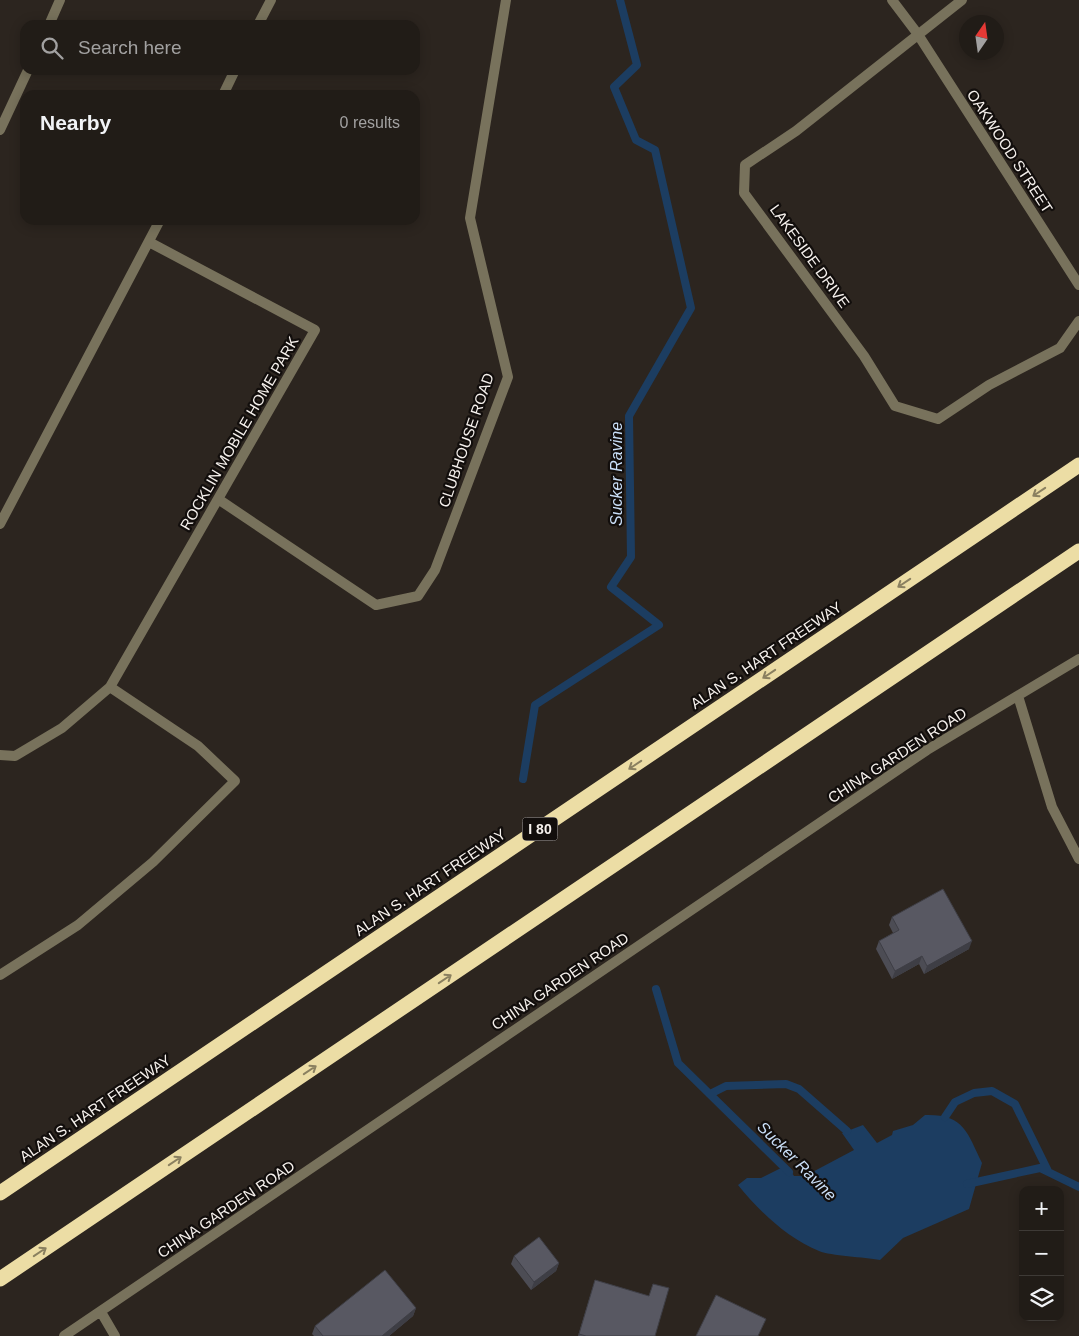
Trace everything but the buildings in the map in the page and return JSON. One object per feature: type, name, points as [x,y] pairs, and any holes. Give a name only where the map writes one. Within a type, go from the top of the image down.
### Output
[{"type":"highway","name":"ALAN S. HART FREEWAY","points":[[0,1193],[1079,465]]},
{"type":"highway","points":[[0,1279],[1079,551]]},
{"type":"street","points":[[51,20],[60,0]]},
{"type":"street","points":[[260,20],[270,0]]},
{"type":"street","name":"CLUBHOUSE ROAD","points":[[218,499],[376,605],[418,596],[435,570],[508,378],[470,218],[506,0]]},
{"type":"street","name":"OAKWOOD STREET","points":[[892,0],[1079,285]]},
{"type":"street","name":"LAKESIDE DRIVE","points":[[962,0],[916,34],[796,131],[745,165],[744,193],[864,356],[895,406],[938,419],[990,385],[1060,348],[1079,321]]},
{"type":"street","points":[[0,130],[26,75]]},
{"type":"street","points":[[226,90],[233,75]]},
{"type":"street","points":[[0,524],[158,225]]},
{"type":"street","name":"ROCKLIN MOBILE HOME PARK","points":[[0,755],[15,756],[62,728],[110,687],[315,330],[149,242]]},
{"type":"street","name":"CHINA GARDEN ROAD","points":[[64,1336],[927,750],[1079,659]]},
{"type":"street","points":[[0,975],[78,925],[153,862],[235,781],[198,746],[110,687]]},
{"type":"street","points":[[1018,696],[1052,807],[1079,859]]},
{"type":"street","points":[[101,1312],[114,1336]]},
{"type":"water","points":[[925,1115],[948,1118],[963,1127],[982,1163],[969,1209],[903,1238],[880,1260],[831,1254],[807,1245],[774,1223],[738,1185],[747,1178],[761,1178],[787,1165],[794,1176],[805,1176],[854,1150],[842,1133],[863,1125],[877,1143],[892,1135],[893,1131],[913,1125]]},
{"type":"waterway","name":"Sucker Ravine","points":[[523,779],[535,705],[659,625],[611,587],[631,557],[629,416],[691,308],[655,150],[636,140],[614,87],[637,65],[620,0]]},
{"type":"waterway","name":"Sucker Ravine","points":[[656,989],[678,1063],[789,1172]]},
{"type":"waterway","points":[[710,1094],[726,1086],[786,1084],[799,1089],[847,1131]]},
{"type":"waterway","points":[[945,1117],[955,1102],[974,1093],[992,1091],[1015,1104],[1048,1171]]},
{"type":"waterway","name":"Sucker Ravine","points":[[967,1184],[1040,1168],[1079,1187]]}]
